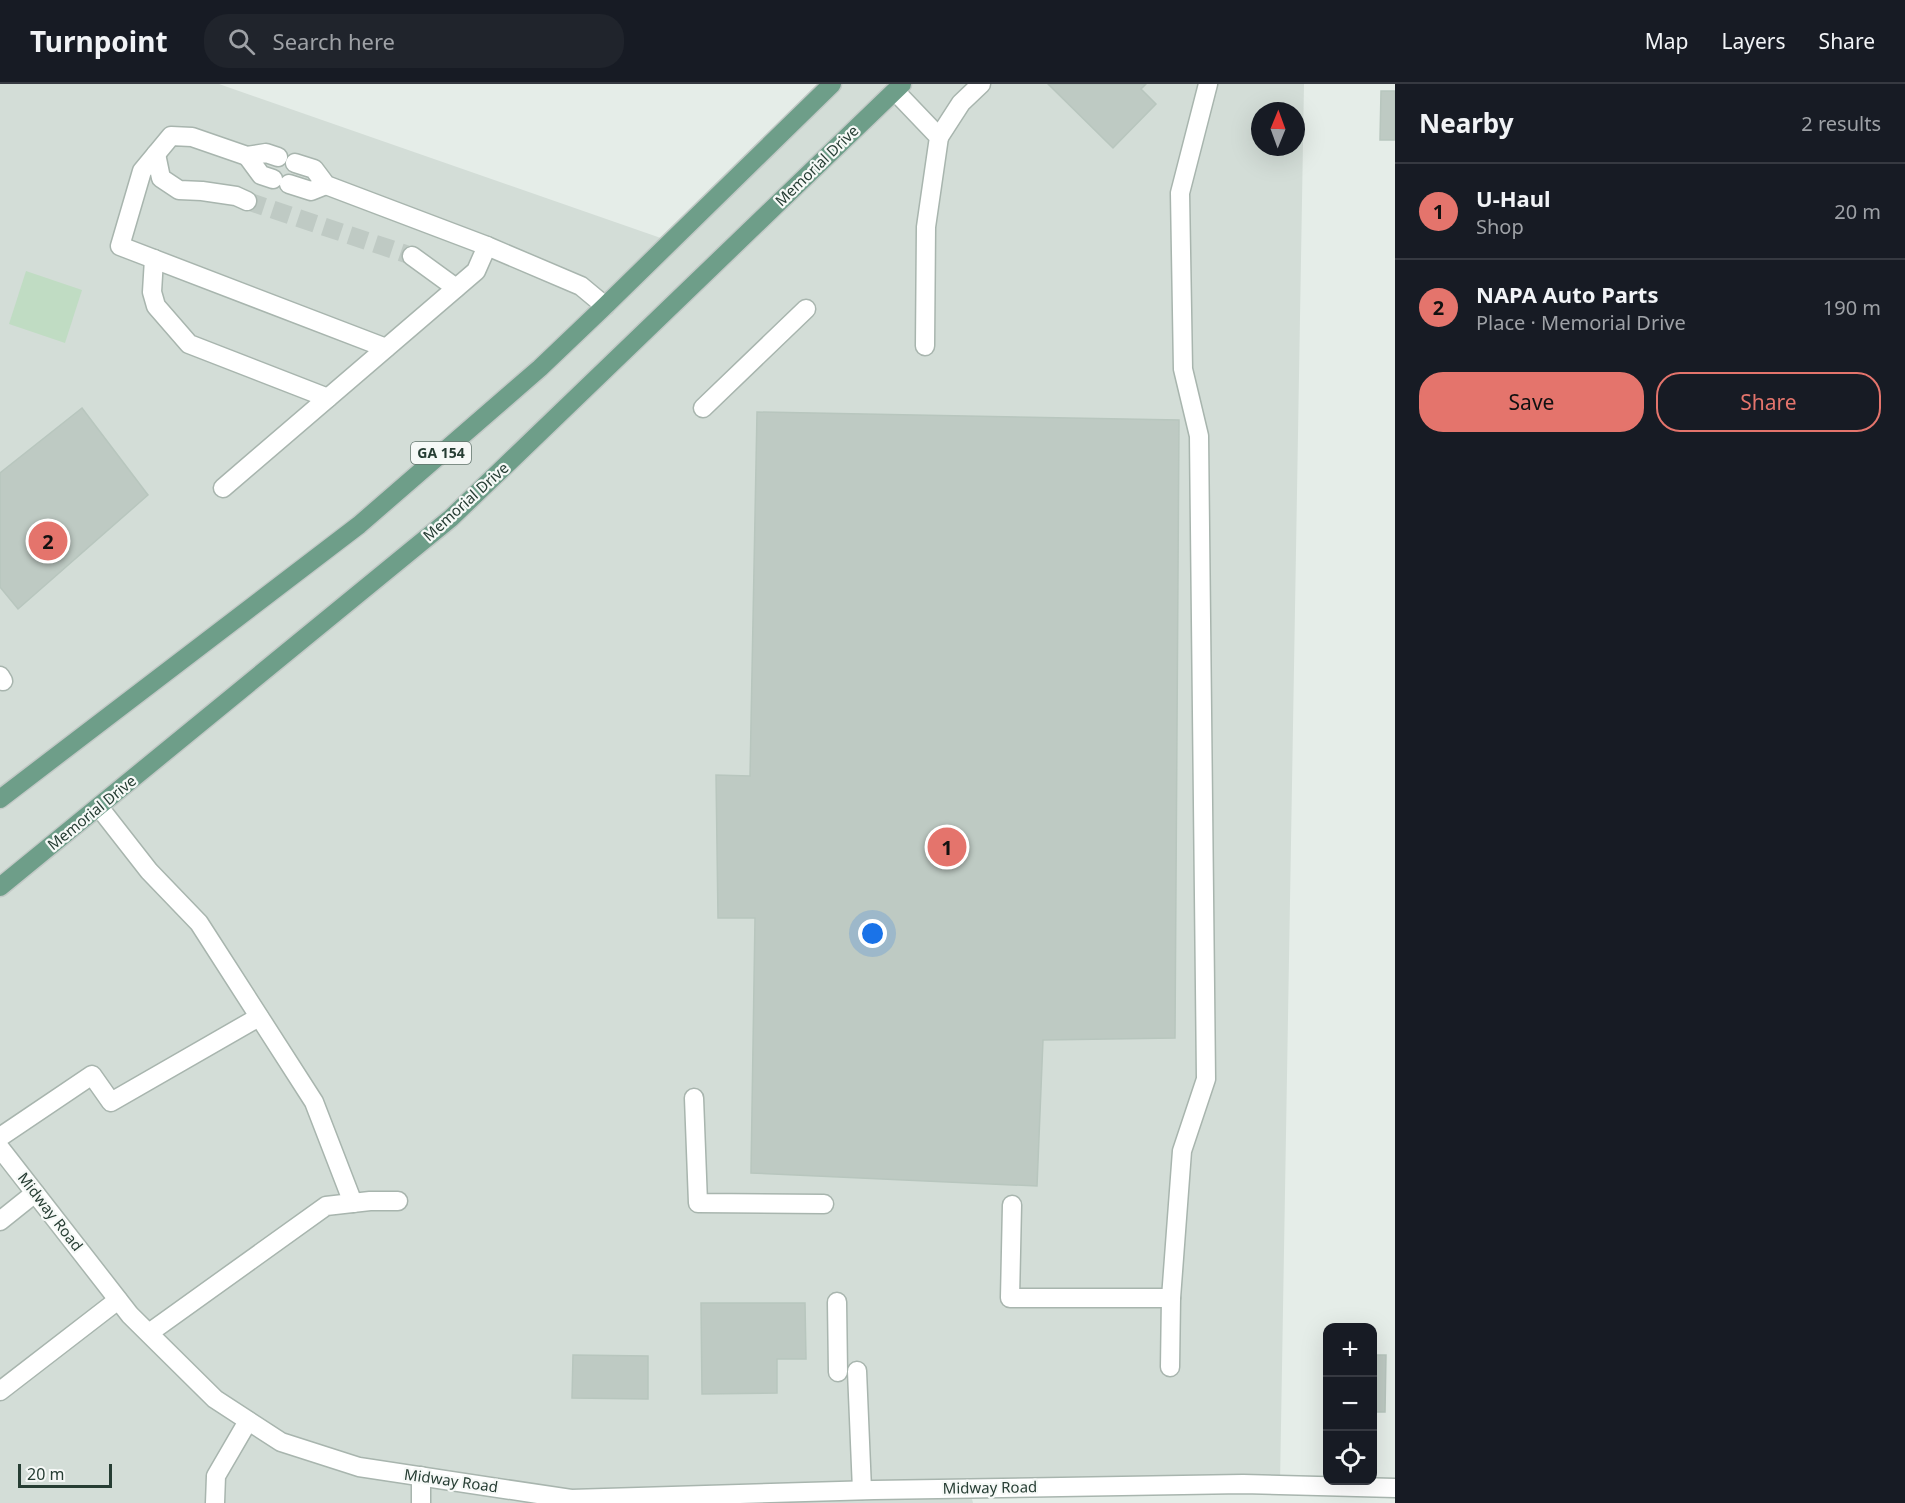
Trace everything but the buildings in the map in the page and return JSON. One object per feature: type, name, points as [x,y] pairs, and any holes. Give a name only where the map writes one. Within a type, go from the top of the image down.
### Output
[{"type":"main road","name":"GA 154","points":[[0,799],[358,525],[540,368],[832,84]]},
{"type":"main road","name":"Memorial Drive","points":[[0,887],[451,518],[899,87]]},
{"type":"street","points":[[925,346],[926,227],[939,137],[961,103],[981,84]]},
{"type":"street","points":[[1170,1367],[1171,1298],[1182,1152],[1206,1079],[1199,436],[1183,369],[1180,193],[1208,84]]},
{"type":"street","points":[[899,87],[939,137]]},
{"type":"street","points":[[278,157],[266,153],[247,156],[192,137],[171,136],[142,171],[120,246],[386,348]]},
{"type":"street","points":[[156,154],[161,178],[179,190],[236,196],[247,201]]},
{"type":"street","points":[[247,156],[261,175],[311,191],[326,185]]},
{"type":"street","points":[[296,163],[314,169],[326,185],[487,246],[581,285],[605,306]]},
{"type":"street","points":[[223,488],[476,271],[487,246]]},
{"type":"street","points":[[412,256],[456,288]]},
{"type":"street","points":[[154,259],[152,292],[156,306],[189,344],[328,398]]},
{"type":"street","points":[[703,408],[806,309]]},
{"type":"street","points":[[99,807],[149,871],[199,923],[314,1102],[353,1203]]},
{"type":"street","points":[[0,1137],[92,1075],[111,1102],[259,1017]]},
{"type":"street","points":[[694,1098],[698,1203],[824,1204]]},
{"type":"street","name":"Midway Road","points":[[0,1148],[130,1315],[216,1399],[281,1442],[359,1467],[571,1499],[862,1490],[1244,1484],[1395,1488]]},
{"type":"street","points":[[0,1221],[35,1193]]},
{"type":"street","points":[[149,1333],[326,1206],[370,1201],[398,1201]]},
{"type":"street","points":[[1012,1205],[1010,1298],[1171,1298]]},
{"type":"street","points":[[0,1391],[118,1300]]},
{"type":"street","points":[[837,1302],[838,1372]]},
{"type":"street","points":[[857,1371],[862,1490]]},
{"type":"street","points":[[215,1503],[216,1476],[248,1421]]},
{"type":"street","points":[[421,1476],[421,1503]]},
{"type":"shaded area","points":[[0,84],[219,84],[678,244],[840,84],[1304,84],[1304,102],[1251,102],[1251,156],[1303,156],[1280,1484],[971,1495],[973,1503],[0,1503]]},
{"type":"green space","points":[[26,271],[82,290],[65,343],[9,324]]},
{"type":"tunnel","points":[[247,201],[412,256]]},
{"type":"place","name":"NAPA Auto Parts","points":[[48,541]]},
{"type":"place","name":"U-Haul","points":[[947,847]]}]
